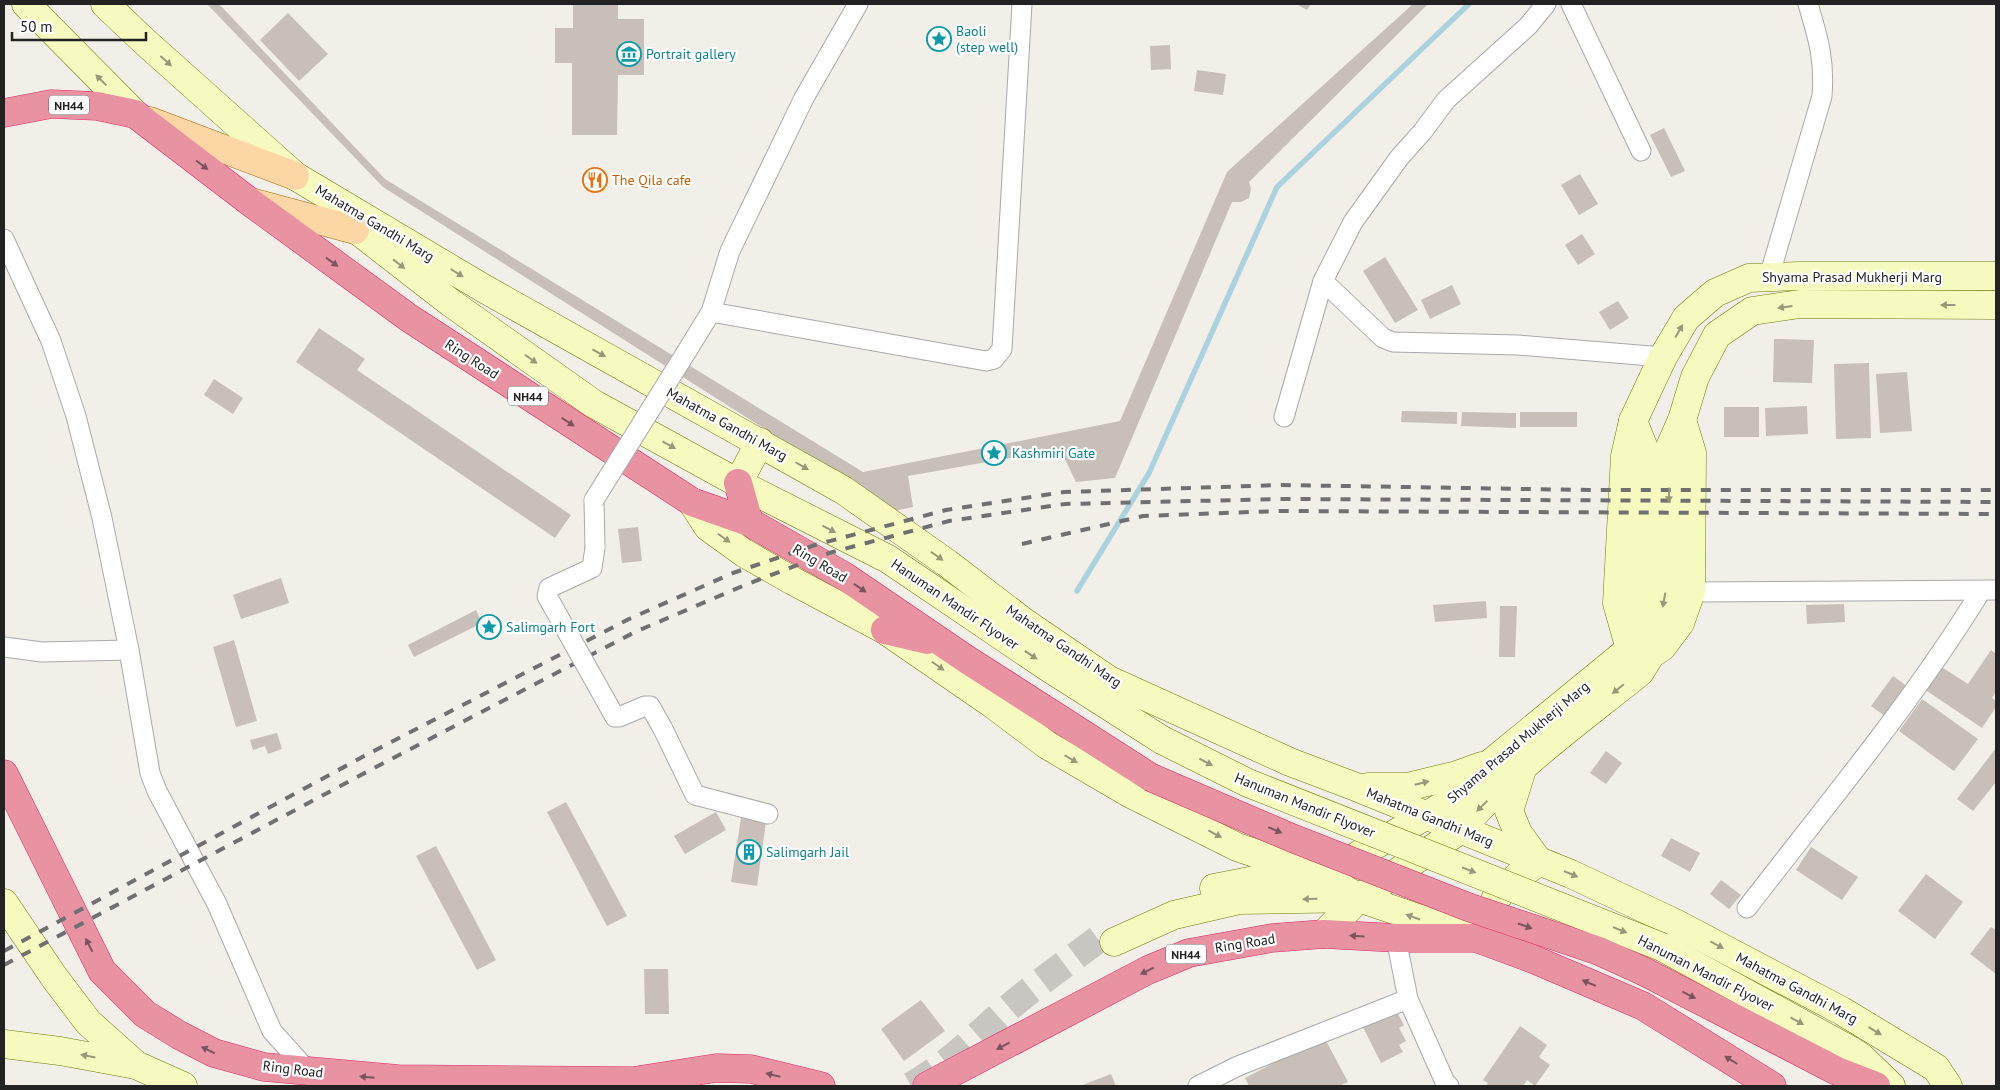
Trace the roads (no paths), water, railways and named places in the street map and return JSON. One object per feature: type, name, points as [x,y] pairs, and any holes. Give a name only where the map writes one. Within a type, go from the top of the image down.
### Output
[{"type":"highway","name":"Ring Road","points":[[4,114],[50,104],[97,106],[135,114],[250,202],[409,318],[692,502],[749,522],[844,576],[941,642]]},
{"type":"highway","points":[[738,483],[749,522]]},
{"type":"highway","points":[[885,630],[941,642]]},
{"type":"highway","name":"Hanuman Mandir Flyover","points":[[941,642],[1150,777],[1292,838],[1468,907],[1599,951],[1844,1060],[1876,1086]]},
{"type":"highway","name":"Ring Road","points":[[4,774],[102,971],[145,1014],[179,1036],[214,1054],[264,1067],[398,1079],[632,1081],[725,1068],[751,1069],[820,1086]]},
{"type":"highway","name":"Ring Road","points":[[927,1086],[1148,970],[1189,952],[1272,938],[1324,934],[1396,938],[1476,938]]},
{"type":"highway","points":[[1476,938],[1533,959],[1643,1006],[1772,1086]]},
{"type":"main road","points":[[135,114],[295,176]]},
{"type":"main road","points":[[250,202],[355,230]]},
{"type":"street","points":[[26,4],[135,114]]},
{"type":"street","name":"Mahatma Gandhi Marg","points":[[105,4],[355,230],[451,303],[594,404],[738,483]]},
{"type":"street","points":[[768,814],[695,795],[650,706],[615,717],[547,596],[549,588],[592,568],[595,548],[594,500],[711,312],[735,242],[804,98],[858,4]]},
{"type":"street","points":[[711,312],[986,361],[994,359],[1002,349],[1022,4]]},
{"type":"street","points":[[1284,417],[1323,281],[1353,222],[1399,158],[1423,131],[1446,100],[1528,26],[1546,4]]},
{"type":"street","points":[[1571,4],[1641,151]]},
{"type":"street","points":[[1769,277],[1822,96],[1824,71],[1819,42],[1808,4]]},
{"type":"street","name":"Mahatma Gandhi Marg","points":[[295,176],[483,288],[843,490],[947,563],[1024,622],[1109,680],[1290,762],[1571,874],[1675,923],[1842,1011],[1936,1068],[1948,1086]]},
{"type":"street","points":[[4,239],[51,341],[76,416],[102,518],[129,650],[150,773],[217,904],[272,1031],[308,1071]]},
{"type":"street","name":"Shyama Prasad Mukherji Marg","points":[[1641,652],[1617,603],[1625,456],[1633,422],[1663,357],[1686,318],[1715,293],[1749,278],[1990,272]]},
{"type":"street","points":[[1323,281],[1387,341],[1518,345],[1663,357]]},
{"type":"street","name":"Shyama Prasad Mukherji Marg","points":[[1324,934],[1359,898],[1460,830],[1522,766],[1640,672],[1641,652],[1662,615],[1666,589],[1670,446],[1682,420],[1695,377],[1716,335],[1752,311],[1800,304],[1996,305]]},
{"type":"street","name":"Shyama Prasad Mukherji Marg","points":[[1327,878],[1360,854],[1446,804],[1492,762],[1641,652],[1662,647],[1680,623],[1691,592],[1692,453],[1682,420]]},
{"type":"street","points":[[738,483],[760,442]]},
{"type":"street","name":"Hanuman Mandir Flyover","points":[[738,483],[888,559],[1046,666],[1162,740],[1248,783],[1662,947],[1844,1060],[1862,1058],[1891,1086]]},
{"type":"street","points":[[692,502],[708,527],[744,553],[885,630],[991,703],[1047,745],[1129,793],[1237,846],[1327,878],[1359,898],[1476,938],[1496,898],[1518,876],[1539,862],[1518,833],[1509,811],[1522,766]]},
{"type":"street","points":[[1691,592],[1989,591]]},
{"type":"street","points":[[1747,908],[1989,591]]},
{"type":"street","points":[[4,648],[42,652],[129,650]]},
{"type":"street","points":[[1356,787],[1407,787],[1457,775],[1492,762]]},
{"type":"street","points":[[1327,878],[1266,878],[1188,894],[1144,910],[1111,936],[1174,915],[1239,900],[1359,898]]},
{"type":"street","points":[[4,903],[54,977],[88,1022],[136,1065]]},
{"type":"street","points":[[1396,938],[1408,999],[1445,1082],[1449,1086]]},
{"type":"street","points":[[1198,1086],[1238,1066],[1408,999]]},
{"type":"street","points":[[4,1044],[60,1051],[136,1065],[183,1086]]},
{"type":"waterway","points":[[1077,591],[1149,473],[1277,187],[1469,4]]},
{"type":"tunnel","points":[[911,1086],[949,1060],[1006,1010],[1109,931]]},
{"type":"railway","points":[[4,951],[368,754],[629,619],[733,573],[815,545],[946,510],[1064,492],[1282,485],[1589,490],[1996,490]]},
{"type":"railway","points":[[4,965],[635,632],[745,585],[829,553],[949,521],[1065,504],[1281,499],[1996,502]]},
{"type":"railway","points":[[1022,544],[1143,516],[1279,511],[1996,514]]},
{"type":"place","name":"Baoli (step well)","points":[[939,39]]},
{"type":"place","name":"Portrait gallery","points":[[629,54]]},
{"type":"place","name":"The Qila cafe","points":[[595,180]]},
{"type":"place","name":"Kashmiri Gate","points":[[994,453]]},
{"type":"place","name":"Salimgarh Fort","points":[[489,627]]},
{"type":"place","name":"Salimgarh Jail","points":[[749,852]]}]
